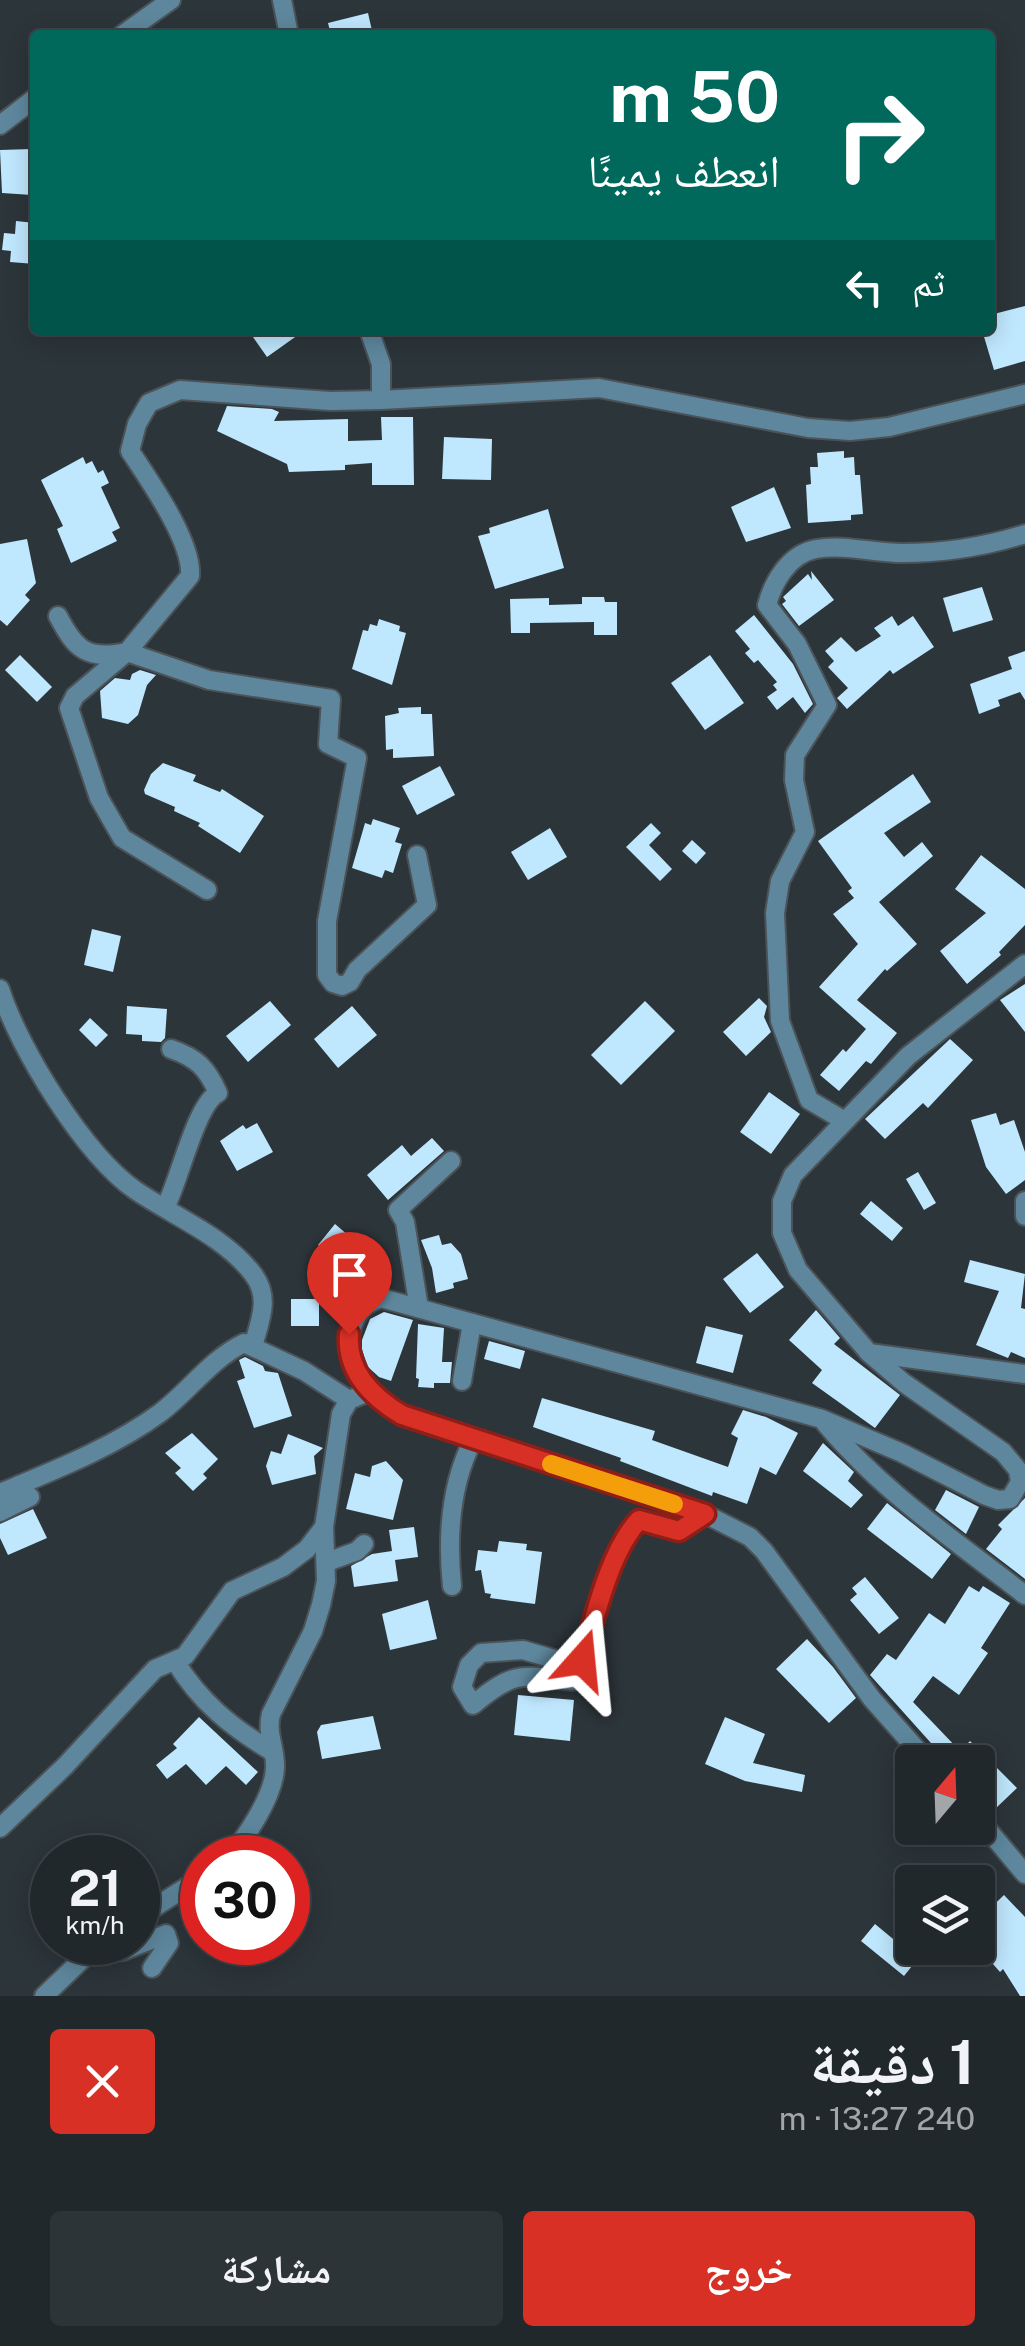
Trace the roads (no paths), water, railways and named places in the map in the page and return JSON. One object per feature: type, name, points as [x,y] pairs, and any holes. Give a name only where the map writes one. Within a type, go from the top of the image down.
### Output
[{"type":"street","points":[[129,30],[170,0]]},
{"type":"street","points":[[282,0],[288,30]]},
{"type":"street","points":[[0,125],[30,102]]},
{"type":"street","points":[[371,335],[381,364],[381,400]]},
{"type":"street","points":[[207,890],[122,838],[99,798],[69,708],[75,696],[127,652],[190,576],[192,562],[130,451],[137,424],[149,403],[180,390],[330,401],[599,388],[808,428],[850,430],[888,427],[1025,394]]},
{"type":"street","points":[[843,1120],[808,1100],[780,1021],[775,913],[780,881],[806,832],[792,766],[827,705],[797,644],[767,605],[773,585],[786,568],[815,549],[903,553],[992,543],[1025,534]]},
{"type":"street","points":[[58,616],[71,642],[92,654],[127,652],[209,680],[331,699],[328,744],[357,758],[327,921],[327,975],[333,983],[342,986],[350,982],[357,970],[426,905],[417,855]]},
{"type":"street","points":[[913,1745],[872,1699],[764,1551],[742,1532],[705,1514],[402,1415],[371,1391],[352,1367],[349,1334],[367,1303],[382,1298],[822,1419],[998,1500],[1010,1498],[1017,1491],[1018,1470],[1003,1452],[904,1383],[869,1353],[798,1270],[782,1233],[782,1201],[793,1175],[908,1056],[1025,964]]},
{"type":"street","points":[[0,989],[57,1102],[104,1162],[132,1188],[222,1245],[254,1275],[265,1306],[252,1346]]},
{"type":"street","points":[[165,1208],[176,1189],[202,1109],[210,1096],[218,1093],[203,1064],[172,1049]]},
{"type":"street","points":[[418,1308],[406,1222],[398,1210],[451,1161]]},
{"type":"street","points":[[1025,1201],[1025,1216]]},
{"type":"street","points":[[462,1381],[472,1323]]},
{"type":"street","points":[[0,1493],[122,1437],[162,1412],[230,1350],[244,1343],[304,1371],[350,1400]]},
{"type":"street","points":[[869,1353],[1025,1374]]},
{"type":"street","points":[[246,1835],[272,1784],[276,1766],[268,1727],[271,1714],[313,1631],[326,1581],[324,1528],[341,1414],[350,1400],[371,1391]]},
{"type":"street","points":[[822,1419],[848,1452],[1025,1595]]},
{"type":"street","points":[[452,1586],[448,1548],[452,1509],[465,1456],[474,1440]]},
{"type":"street","points":[[0,1512],[30,1497],[19,1485]]},
{"type":"street","points":[[572,1681],[519,1675],[496,1686],[473,1705],[462,1687],[470,1665],[481,1653],[524,1650],[571,1664],[582,1660],[629,1531],[639,1520],[679,1531],[705,1514]]},
{"type":"street","points":[[0,1828],[65,1766],[155,1669],[185,1656],[232,1591],[283,1567],[324,1528]]},
{"type":"street","points":[[326,1562],[358,1551],[364,1544]]},
{"type":"street","points":[[175,1661],[208,1707],[273,1752]]},
{"type":"street","points":[[995,1838],[1025,1874]]},
{"type":"street","points":[[160,1936],[166,1934],[168,1943],[160,1956]]},
{"type":"street","points":[[44,1996],[76,1965]]}]
